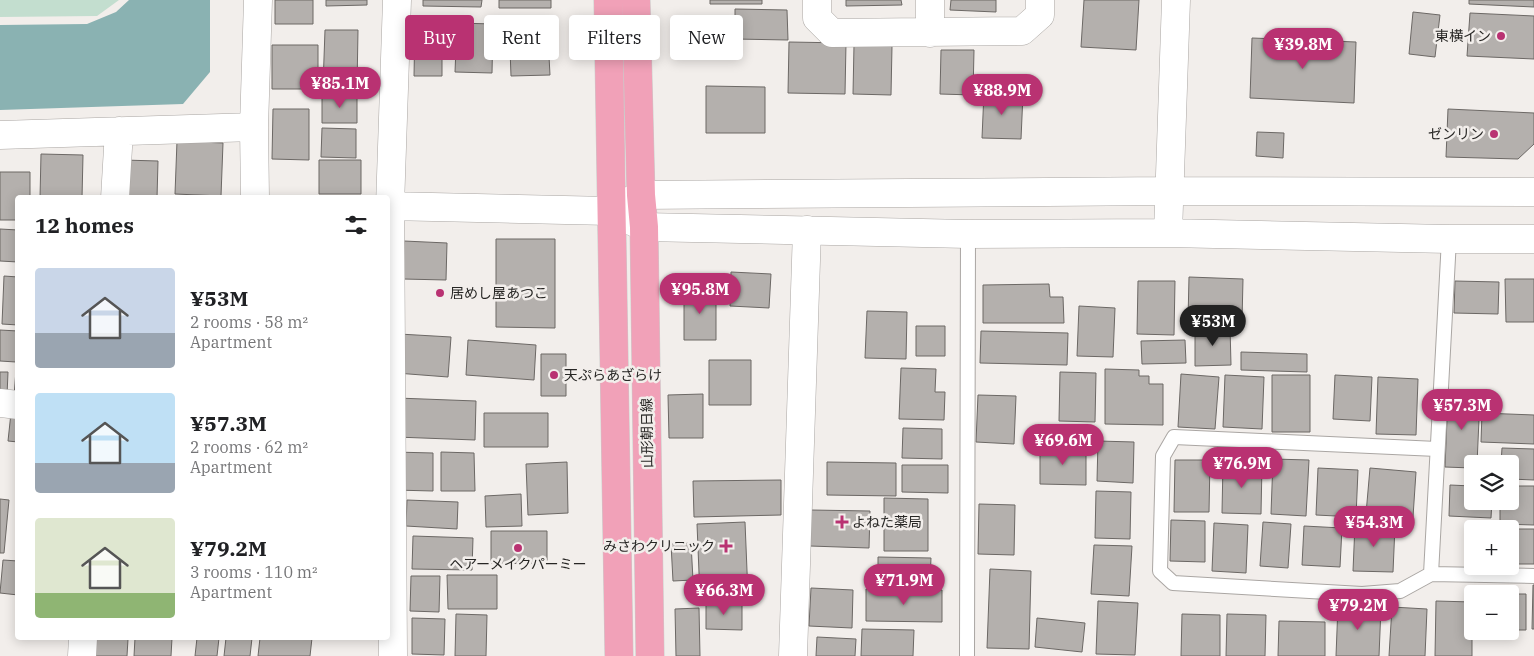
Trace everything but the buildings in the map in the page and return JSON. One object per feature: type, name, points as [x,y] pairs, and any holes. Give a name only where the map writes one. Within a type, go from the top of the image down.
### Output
[{"type":"main road","points":[[608,0],[610,211],[619,656]]},
{"type":"main road","name":"山形朝日線","points":[[636,0],[641,195],[644,227],[650,656]]},
{"type":"street","points":[[255,195],[254,127],[258,0]]},
{"type":"street","points":[[389,195],[397,0]]},
{"type":"street","points":[[817,0],[817,18],[832,33],[1022,31],[1040,15],[1040,0]]},
{"type":"street","points":[[930,0],[930,33]]},
{"type":"street","points":[[1168,233],[1176,0]]},
{"type":"street","points":[[0,135],[254,127]]},
{"type":"street","points":[[115,195],[119,131]]},
{"type":"street","points":[[610,211],[641,195],[1169,190],[1534,192]]},
{"type":"street","points":[[390,206],[610,211],[644,227],[968,234],[1168,233],[1534,239]]},
{"type":"street","points":[[793,656],[807,230]]},
{"type":"street","points":[[390,318],[393,656]]},
{"type":"street","points":[[0,403],[15,405]]},
{"type":"street","points":[[82,656],[83,640]]},
{"type":"lane","points":[[967,656],[968,234]]},
{"type":"lane","points":[[1431,574],[1449,239]]},
{"type":"lane","points":[[1437,449],[1174,437],[1163,456],[1160,571],[1173,583],[1362,594],[1400,591],[1431,574],[1534,576]]},
{"type":"green space","points":[[0,0],[119,0],[97,16],[0,17]]},
{"type":"water","points":[[129,0],[210,0],[210,72],[183,104],[0,110],[0,25],[87,24],[116,12]]},
{"type":"place","name":"東横イン","points":[[1501,36]]},
{"type":"place","name":"ゼンリン","points":[[1494,134]]},
{"type":"place","name":"居めし屋あつこ","points":[[440,293]]},
{"type":"place","name":"天ぷらあざらけ","points":[[554,375]]},
{"type":"place","name":"よねた薬局","points":[[842,522]]},
{"type":"place","name":"みさわクリニック","points":[[726,546]]},
{"type":"place","name":"ヘアーメイクパーミー","points":[[518,548]]}]
